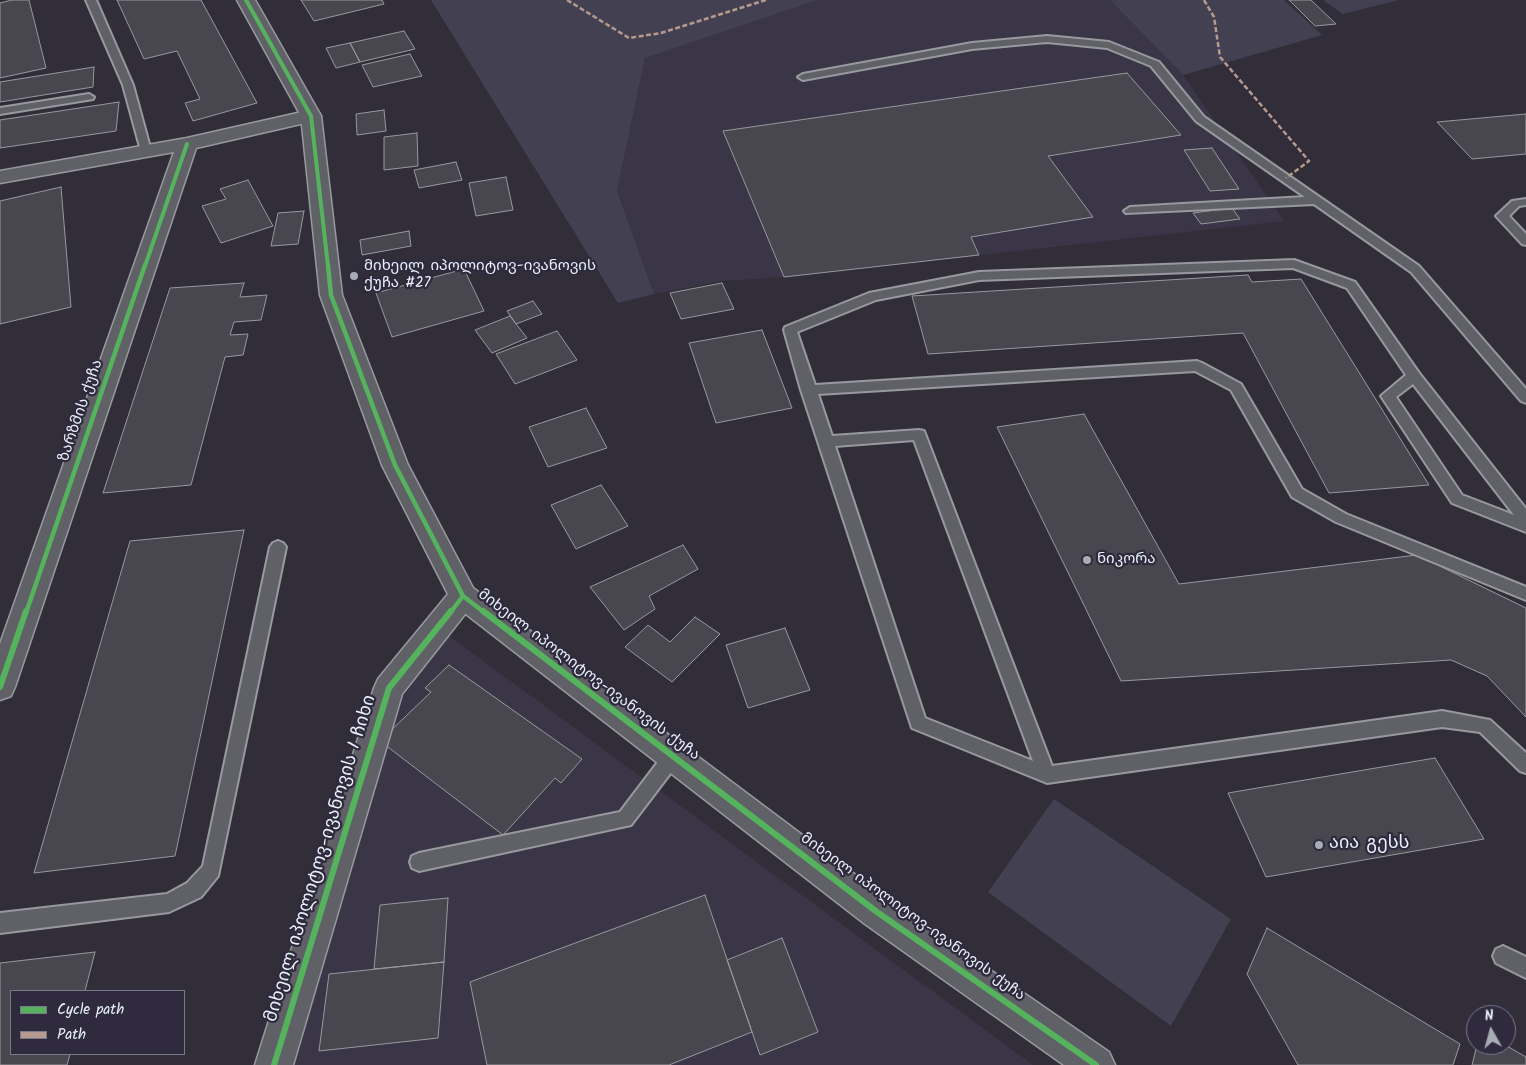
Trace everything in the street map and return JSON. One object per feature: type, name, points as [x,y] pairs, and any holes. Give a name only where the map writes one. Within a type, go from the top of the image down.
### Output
[{"type":"street","name":"მიხეილ იპოლიტოვ-ივანოვის ქუჩა","points":[[246,0],[310,116],[331,296],[395,465],[463,596],[877,912],[1096,1065]]},
{"type":"street","points":[[0,176],[187,144],[310,116]]},
{"type":"street","name":"ზარზმის ქუჩა","points":[[0,687],[187,144]]},
{"type":"street","name":"მიხეილ იპოლიტოვ-ივანოვის I ჩიხი","points":[[274,1065],[389,688],[463,596]]},
{"type":"lane","points":[[91,0],[128,84],[146,151]]},
{"type":"lane","points":[[803,77],[972,46],[1047,39],[1109,44],[1155,64],[1200,119],[1415,269],[1526,398]]},
{"type":"lane","points":[[0,111],[89,96]]},
{"type":"lane","points":[[1130,211],[1317,200]]},
{"type":"lane","points":[[1526,202],[1516,203],[1502,216],[1526,241]]},
{"type":"lane","points":[[1526,520],[1414,376],[1350,285],[1294,264],[979,276],[873,296],[790,330],[918,723],[1047,775],[1442,719],[1484,725],[1526,765]]},
{"type":"lane","points":[[808,390],[1197,366],[1236,387],[1297,493],[1341,518],[1526,594]]},
{"type":"lane","points":[[1414,376],[1388,396],[1457,499],[1526,526]]},
{"type":"lane","points":[[825,442],[919,434],[1047,775]]},
{"type":"lane","points":[[0,923],[169,903],[194,890],[211,870],[278,547]]},
{"type":"lane","points":[[419,862],[625,819],[673,756]]},
{"type":"lane","points":[[1503,956],[1526,968]]},
{"type":"shaded area","points":[[431,0],[818,0],[645,58],[617,191],[654,294],[618,303]]},
{"type":"shaded area","points":[[818,0],[1110,0],[1183,75],[1284,221],[784,277],[723,281],[654,294],[617,191],[645,58]]},
{"type":"shaded area","points":[[1110,0],[1284,0],[1322,35],[1183,75]]},
{"type":"shaded area","points":[[1323,0],[1399,0],[1343,14]]},
{"type":"shaded area","points":[[448,635],[1033,1065],[285,1065],[382,725]]},
{"type":"shaded area","points":[[1054,799],[1231,919],[1171,1026],[988,892]]},
{"type":"building","points":[[12,0],[29,0],[46,68],[0,78],[0,3]]},
{"type":"building","points":[[117,0],[201,0],[257,103],[193,121],[185,103],[200,99],[177,51],[144,59]]},
{"type":"building","points":[[301,0],[382,0],[384,4],[314,21]]},
{"type":"building","points":[[1289,0],[1311,0],[1336,24],[1315,26]]},
{"type":"building","points":[[404,31],[415,49],[360,62],[350,43]]},
{"type":"building","points":[[350,43],[360,62],[336,68],[326,48]]},
{"type":"building","points":[[410,54],[422,76],[373,87],[362,65]]},
{"type":"building","points":[[94,67],[93,87],[0,102],[0,82]]},
{"type":"building","points":[[1127,73],[1181,135],[1048,156],[1093,217],[971,237],[979,255],[784,277],[723,131]]},
{"type":"building","points":[[119,102],[116,131],[0,148],[0,120]]},
{"type":"building","points":[[384,110],[386,131],[357,135],[356,114]]},
{"type":"building","points":[[1526,114],[1526,154],[1472,159],[1437,122]]},
{"type":"building","points":[[417,133],[418,166],[384,170],[384,137]]},
{"type":"building","points":[[1212,148],[1239,189],[1210,191],[1184,150]]},
{"type":"building","points":[[456,162],[462,180],[419,188],[414,170]]},
{"type":"building","points":[[506,177],[513,210],[476,216],[469,183]]},
{"type":"building","points":[[248,180],[273,226],[221,243],[202,206],[226,199],[220,189]]},
{"type":"building","points":[[61,187],[71,307],[0,324],[0,201]]},
{"type":"building","points":[[1232,208],[1240,219],[1201,224],[1193,213]]},
{"type":"building","points":[[304,211],[298,244],[271,246],[278,213]]},
{"type":"building","points":[[409,231],[411,246],[362,255],[360,240]]},
{"type":"building","points":[[464,269],[484,311],[392,337],[376,293]]},
{"type":"building","points":[[1248,275],[1252,282],[1301,279],[1429,485],[1329,493],[1243,333],[928,354],[912,296]]},
{"type":"building","points":[[244,283],[240,297],[267,295],[261,320],[234,322],[230,335],[248,334],[243,355],[225,357],[191,485],[103,493],[170,288]]},
{"type":"building","points":[[722,283],[734,309],[681,319],[670,293]]},
{"type":"building","points":[[533,301],[542,314],[516,324],[507,311]]},
{"type":"building","points":[[510,316],[527,338],[492,353],[475,330]]},
{"type":"building","points":[[762,330],[792,408],[716,423],[689,343]]},
{"type":"building","points":[[557,331],[577,360],[515,384],[496,354]]},
{"type":"building","points":[[586,408],[607,448],[548,467],[529,427]]},
{"type":"building","points":[[1084,414],[1179,584],[1417,555],[1526,608],[1526,717],[1487,676],[1451,660],[1121,681],[997,427]]},
{"type":"building","points":[[601,485],[628,526],[576,549],[551,505]]},
{"type":"building","points":[[244,530],[175,856],[34,873],[130,541]]},
{"type":"building","points":[[683,545],[698,569],[649,596],[655,609],[624,630],[590,587]]},
{"type":"building","points":[[695,617],[720,634],[672,682],[625,647],[648,625],[670,642]]},
{"type":"building","points":[[785,628],[810,690],[748,708],[726,645]]},
{"type":"building","points":[[449,665],[582,759],[561,783],[555,778],[503,835],[380,741],[431,692],[425,688]]},
{"type":"building","points":[[1435,758],[1484,839],[1266,877],[1228,793]]},
{"type":"building","points":[[705,895],[752,1032],[669,1065],[487,1065],[470,982]]},
{"type":"building","points":[[448,898],[444,962],[374,969],[380,905]]},
{"type":"building","points":[[1267,928],[1460,1044],[1453,1065],[1298,1065],[1247,974]]},
{"type":"building","points":[[782,938],[818,1032],[760,1055],[727,960]]},
{"type":"building","points":[[95,952],[85,990],[10,990],[10,1055],[70,1055],[67,1065],[0,1065],[0,963]]},
{"type":"building","points":[[444,962],[438,1038],[319,1051],[329,974]]},
{"type":"building","points":[[1516,1051],[1526,1057],[1526,1065],[1472,1065],[1474,1055],[1516,1055]]},
{"type":"marked path","points":[[567,0],[629,38],[661,33],[766,0]]},
{"type":"marked path","points":[[1204,0],[1214,17],[1220,57],[1309,161],[1286,178]]},
{"type":"cycle path","points":[[246,0],[311,116],[331,295],[395,465],[463,596],[877,912],[1096,1065]]},
{"type":"cycle path","points":[[0,687],[187,144]]},
{"type":"cycle path","points":[[274,1065],[389,688],[463,596]]},
{"type":"place","name":"მიხეილ იპოლიტოვ-ივანოვის ქუჩა #27","points":[[354,276]]},
{"type":"place","name":"ნიკორა","points":[[1087,560]]},
{"type":"place","name":"აია გესს","points":[[1319,845]]}]
